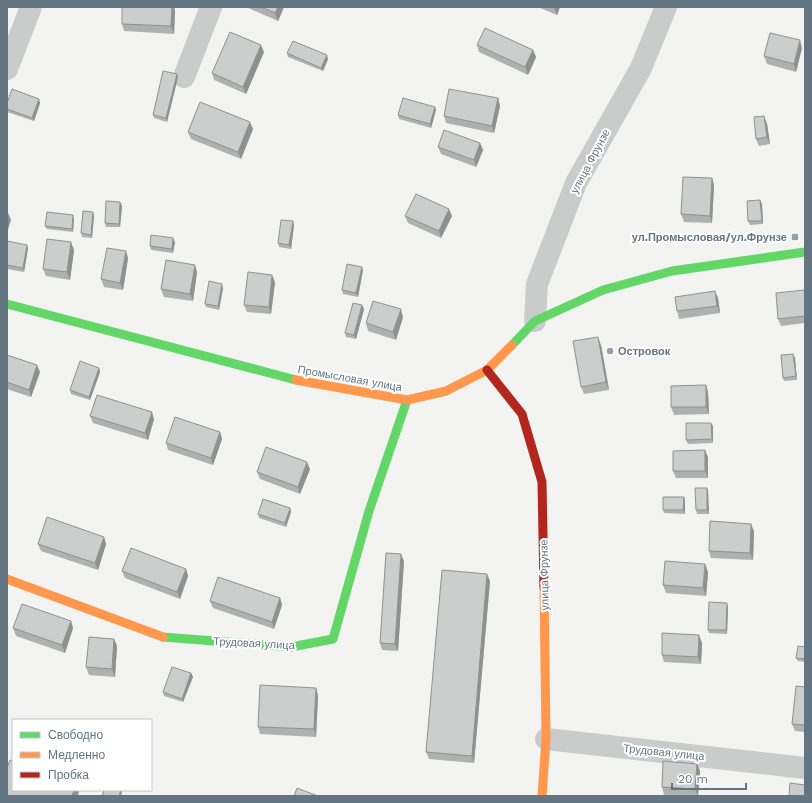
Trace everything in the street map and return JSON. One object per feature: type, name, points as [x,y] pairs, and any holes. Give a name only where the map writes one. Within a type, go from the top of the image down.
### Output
[{"type":"street","points":[[7,68],[31,7]]},
{"type":"street","points":[[184,77],[211,7]]},
{"type":"street","name":"улица Фрунзе","points":[[536,321],[537,284],[576,183],[641,68],[666,7]]},
{"type":"street","name":"Промысловая улица","points":[[7,304],[306,383],[407,400],[446,391],[487,370],[536,321],[603,290],[672,271],[805,252]]},
{"type":"street","name":"улица Фрунзе","points":[[487,370],[522,414],[542,482],[546,739],[542,796]]},
{"type":"street","name":"Трудовая улица","points":[[7,579],[162,637],[291,647],[333,639],[369,511],[407,400]]},
{"type":"street","name":"Трудовая улица","points":[[546,739],[805,768]]},
{"type":"building","points":[[122,7],[172,7],[171,26],[122,24]]},
{"type":"building","points":[[261,7],[278,7],[275,13]]},
{"type":"building","points":[[485,28],[533,50],[525,67],[477,45]]},
{"type":"building","points":[[230,32],[261,45],[243,87],[212,73]]},
{"type":"building","points":[[770,33],[800,40],[794,64],[764,56]]},
{"type":"building","points":[[293,41],[327,55],[321,68],[287,53]]},
{"type":"building","points":[[163,71],[177,74],[166,118],[153,115]]},
{"type":"building","points":[[12,89],[39,99],[32,118],[7,109],[7,103]]},
{"type":"building","points":[[449,89],[498,98],[492,126],[444,116]]},
{"type":"building","points":[[403,98],[435,107],[430,124],[398,115]]},
{"type":"building","points":[[200,102],[250,122],[238,152],[188,132]]},
{"type":"building","points":[[764,116],[767,137],[756,139],[754,117]]},
{"type":"building","points":[[444,130],[480,143],[474,160],[438,147]]},
{"type":"building","points":[[683,177],[712,178],[710,216],[681,214]]},
{"type":"building","points":[[416,194],[449,209],[439,231],[405,216]]},
{"type":"building","points":[[760,200],[762,221],[748,221],[747,201]]},
{"type":"building","points":[[106,201],[120,202],[119,224],[105,223]]},
{"type":"building","points":[[83,211],[93,212],[91,235],[81,233]]},
{"type":"building","points":[[47,212],[73,215],[72,229],[45,226]]},
{"type":"building","points":[[281,220],[293,221],[289,245],[278,243]]},
{"type":"building","points":[[151,235],[173,238],[172,249],[150,246]]},
{"type":"building","points":[[47,239],[71,242],[67,272],[43,269]]},
{"type":"building","points":[[7,241],[27,245],[23,268],[7,265]]},
{"type":"building","points":[[107,248],[126,251],[120,283],[101,279]]},
{"type":"building","points":[[166,260],[195,265],[190,294],[161,289]]},
{"type":"building","points":[[347,264],[362,267],[356,293],[342,290]]},
{"type":"building","points":[[248,272],[272,275],[269,307],[244,305]]},
{"type":"building","points":[[209,281],[222,284],[218,306],[205,304]]},
{"type":"building","points":[[805,290],[805,316],[778,319],[776,293]]},
{"type":"building","points":[[715,291],[717,306],[677,311],[675,297]]},
{"type":"building","points":[[373,301],[401,309],[393,332],[366,323]]},
{"type":"building","points":[[353,303],[362,305],[354,335],[345,333]]},
{"type":"building","points":[[598,337],[606,382],[581,387],[573,341]]},
{"type":"building","points":[[793,354],[796,376],[783,378],[781,355]]},
{"type":"building","points":[[7,355],[37,365],[29,390],[7,382]]},
{"type":"building","points":[[80,361],[99,368],[89,397],[70,390]]},
{"type":"building","points":[[706,385],[706,407],[671,407],[671,386]]},
{"type":"building","points":[[97,395],[152,412],[145,433],[90,416]]},
{"type":"building","points":[[175,417],[220,432],[211,458],[166,443]]},
{"type":"building","points":[[686,423],[711,423],[712,439],[686,440]]},
{"type":"building","points":[[266,447],[307,462],[298,487],[257,472]]},
{"type":"building","points":[[705,450],[705,471],[673,471],[673,451]]},
{"type":"building","points":[[695,488],[707,488],[707,510],[696,510]]},
{"type":"building","points":[[663,497],[684,497],[683,510],[663,510]]},
{"type":"building","points":[[263,499],[290,508],[285,523],[258,514]]},
{"type":"building","points":[[47,517],[104,537],[95,563],[38,544]]},
{"type":"building","points":[[710,521],[751,524],[750,553],[709,551]]},
{"type":"building","points":[[131,548],[186,569],[177,592],[122,571]]},
{"type":"building","points":[[386,553],[401,554],[395,644],[380,643]]},
{"type":"building","points":[[665,561],[705,564],[703,588],[663,585]]},
{"type":"building","points":[[442,570],[487,574],[472,756],[426,752]]},
{"type":"building","points":[[218,577],[280,598],[272,622],[210,601]]},
{"type":"building","points":[[709,602],[727,603],[726,630],[708,630]]},
{"type":"building","points":[[22,604],[71,621],[62,645],[13,628]]},
{"type":"building","points":[[662,633],[699,635],[698,657],[662,655]]},
{"type":"building","points":[[89,637],[114,639],[112,669],[86,667]]},
{"type":"building","points":[[798,646],[805,647],[805,659],[796,658]]},
{"type":"building","points":[[172,667],[191,673],[182,699],[163,692]]},
{"type":"building","points":[[260,685],[316,688],[314,729],[258,727]]},
{"type":"building","points":[[796,686],[805,687],[805,725],[792,724]]},
{"type":"building","points":[[10,760],[12,761],[12,791],[74,791],[72,796],[7,796],[7,768]]},
{"type":"building","points":[[663,761],[697,764],[695,789],[662,787]]},
{"type":"building","points":[[790,783],[805,785],[805,796],[789,796]]},
{"type":"building","points":[[297,788],[318,796],[294,796]]},
{"type":"building","points":[[104,791],[121,791],[119,796],[102,796]]},
{"type":"traffic: fast","points":[[512,345],[535,321],[603,290],[672,271],[805,252]]},
{"type":"traffic: fast","points":[[7,304],[296,380]]},
{"type":"traffic: fast","points":[[163,637],[291,647],[333,639],[369,511],[407,400]]},
{"type":"traffic: slow","points":[[296,380],[407,400],[446,391],[487,370],[512,345]]},
{"type":"traffic: slow","points":[[7,579],[163,637]]},
{"type":"traffic: slow","points":[[542,796],[546,739],[544,588]]},
{"type":"traffic: jam","points":[[487,370],[522,414],[542,482],[544,588]]},
{"type":"place","name":"ул.Промысловая/ул.Фрунзе","points":[[795,237]]},
{"type":"place","name":"Островок","points":[[610,351]]}]
